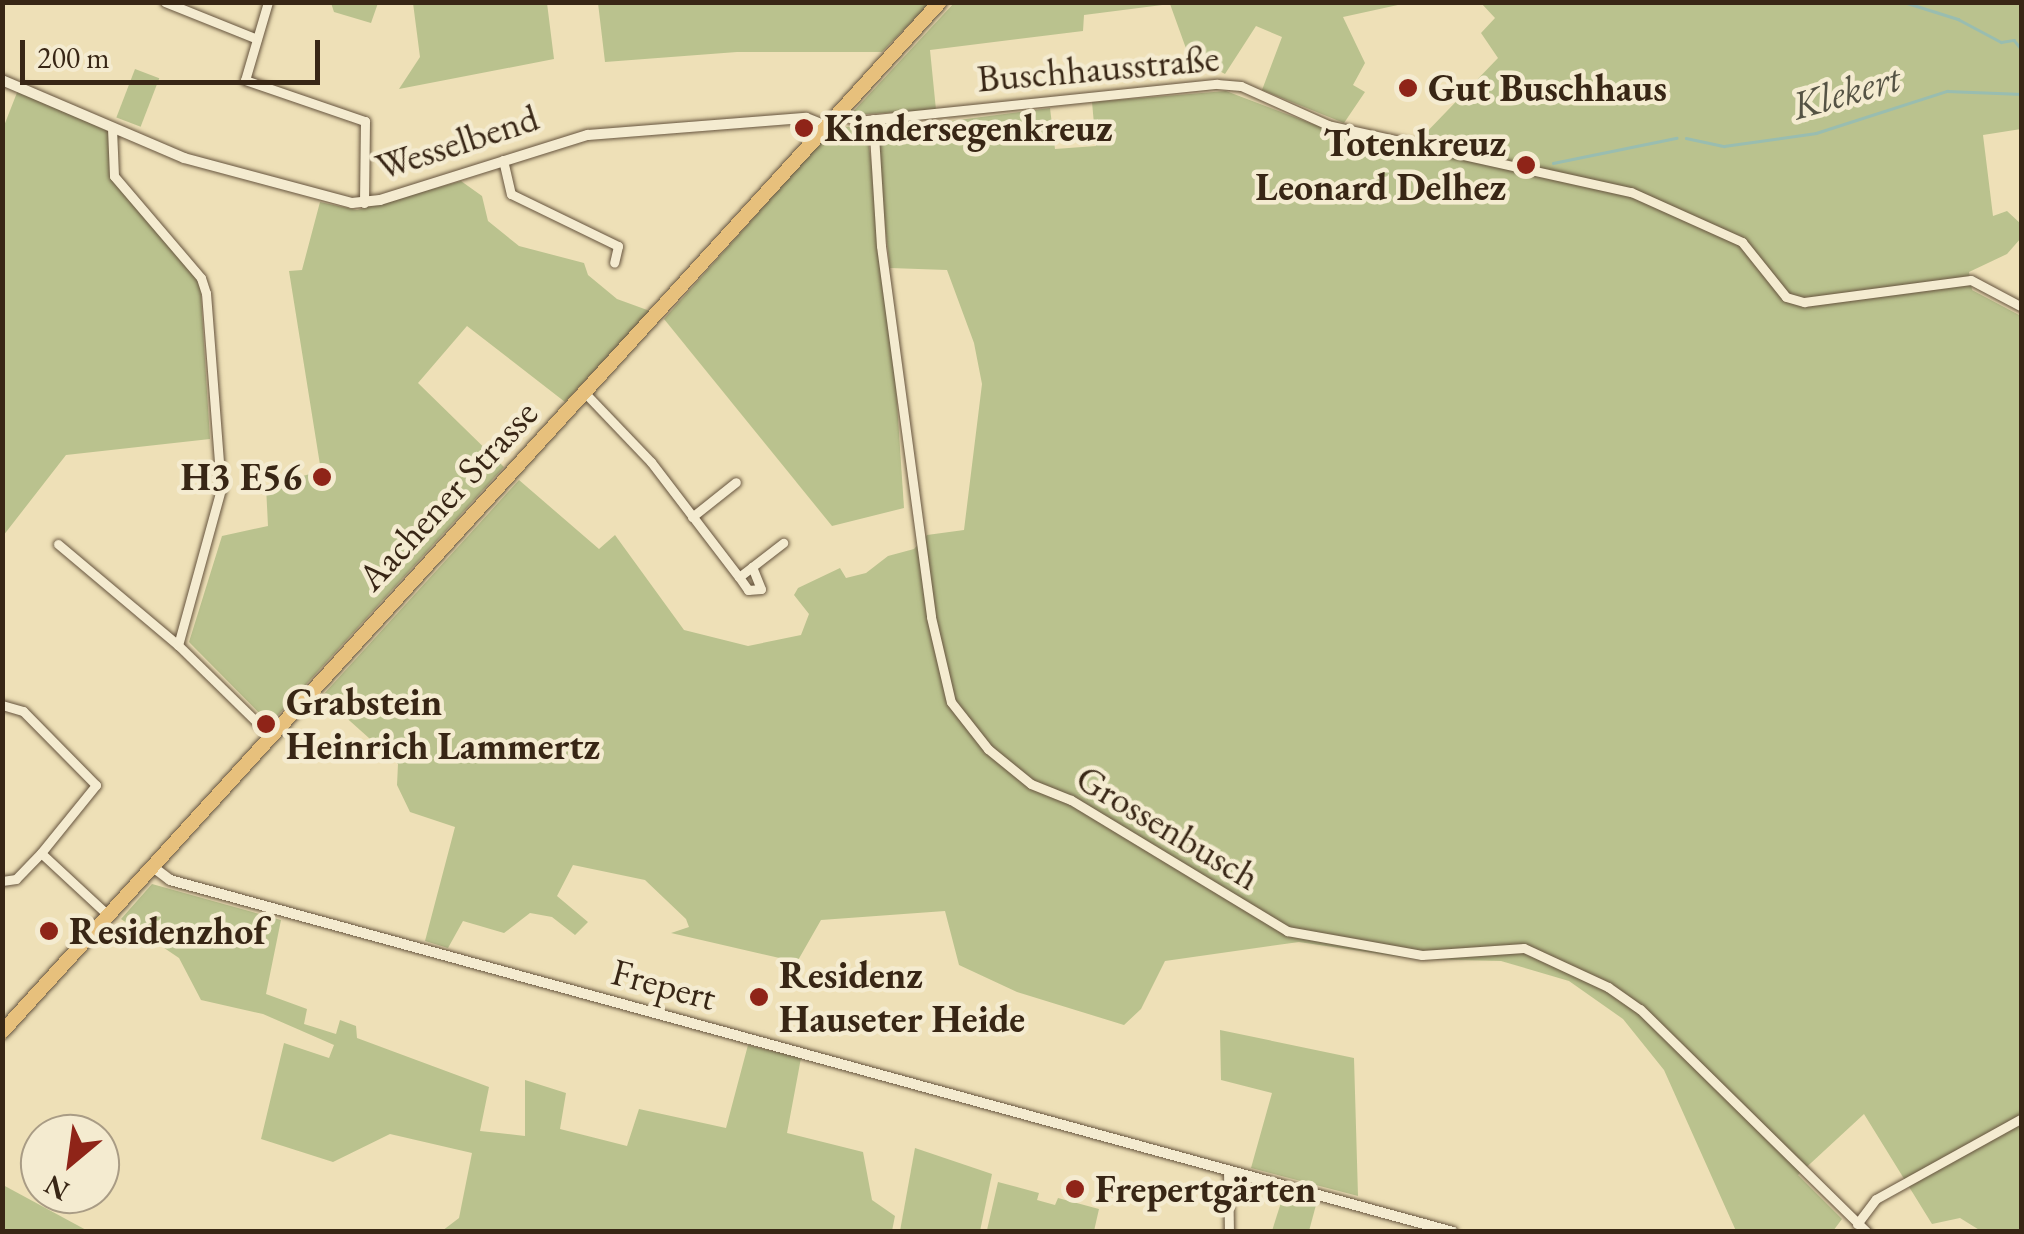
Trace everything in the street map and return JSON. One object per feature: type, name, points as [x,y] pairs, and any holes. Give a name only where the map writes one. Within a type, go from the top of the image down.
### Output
[{"type":"main road","name":"Aachener Strasse","points":[[2,1032],[940,2]]},
{"type":"street","points":[[165,2],[258,39]]},
{"type":"street","points":[[268,2],[245,80],[364,122],[364,203]]},
{"type":"street","name":"Wesselbend","points":[[2,80],[184,158],[334,201],[364,203],[588,135],[806,118],[828,126]]},
{"type":"street","name":"Buschhausstraße","points":[[840,114],[873,119],[1242,86],[1328,125],[1631,192],[1742,242],[1786,297],[1804,302],[1971,280],[2022,308]]},
{"type":"street","name":"Grossenbusch","points":[[873,119],[881,246],[930,618],[950,702],[988,749],[1032,784],[1071,800],[1287,931],[1422,954],[1524,948],[1608,987],[1640,1010],[1866,1232]]},
{"type":"street","points":[[112,128],[114,176],[201,278],[206,293],[221,489],[178,645]]},
{"type":"street","points":[[504,160],[511,194],[618,246],[614,263]]},
{"type":"street","points":[[585,393],[651,462],[748,590],[761,589],[752,567]]},
{"type":"street","points":[[692,517],[736,482]]},
{"type":"street","points":[[739,578],[783,543]]},
{"type":"street","points":[[58,544],[178,645],[270,736]]},
{"type":"street","points":[[2,705],[23,711],[94,776],[91,794],[41,852],[16,878],[2,882]]},
{"type":"street","points":[[41,852],[109,916]]},
{"type":"street","name":"Frepert","points":[[154,867],[180,883],[1452,1232]]},
{"type":"street","points":[[1857,1224],[1876,1199],[2022,1118]]},
{"type":"street","points":[[1228,1170],[1230,1232]]},
{"type":"green space","points":[[331,2],[378,3],[371,23],[334,12]]},
{"type":"green space","points":[[598,2],[930,3],[882,52],[737,52],[605,62]]},
{"type":"green space","points":[[413,3],[547,3],[554,59],[399,89],[420,57]]},
{"type":"green space","points":[[954,3],[1407,3],[1343,17],[1365,63],[1353,85],[1365,92],[1344,123],[1262,90],[1282,37],[1256,26],[1225,74],[1188,54],[1170,4],[1084,15],[1083,31],[930,50],[936,110],[850,115]]},
{"type":"green space","points":[[1481,3],[2021,3],[2021,129],[1983,135],[1993,216],[2007,211],[2021,224],[2021,238],[2007,254],[1969,272],[1972,290],[2021,316],[2021,1231],[1981,1231],[1960,1218],[1932,1224],[1864,1114],[1798,1175],[1842,1219],[1833,1231],[1736,1231],[1664,1070],[1623,1019],[1569,981],[1501,961],[1415,959],[1299,942],[1165,961],[1141,1009],[1124,1025],[1017,992],[959,965],[945,911],[821,920],[797,962],[671,933],[689,927],[686,919],[645,880],[573,865],[557,896],[588,922],[575,935],[552,917],[530,913],[504,933],[463,921],[448,948],[425,941],[455,827],[410,812],[397,785],[398,764],[322,696],[519,480],[599,549],[615,535],[684,630],[748,646],[801,635],[809,614],[794,595],[798,588],[840,568],[846,578],[866,573],[888,556],[914,549],[927,535],[964,530],[982,384],[974,343],[947,270],[890,268],[874,131],[1050,108],[1055,149],[1096,146],[1092,102],[1226,91],[1326,129],[1534,167],[1420,139],[1498,58],[1481,33],[1495,18]]},
{"type":"green space","points":[[135,69],[159,78],[141,127],[116,118]]},
{"type":"green space","points":[[18,90],[118,136],[118,178],[200,281],[210,439],[66,455],[3,536],[2,131]]},
{"type":"green space","points":[[835,126],[866,128],[888,268],[904,508],[832,526],[664,319]]},
{"type":"green space","points":[[461,181],[482,196],[488,221],[519,246],[584,263],[588,275],[617,299],[650,311],[565,402],[467,326],[418,383],[504,467],[270,724],[189,642],[222,536],[268,526],[266,486],[321,471],[289,271],[302,270],[320,202],[357,210]]},
{"type":"green space","points":[[152,884],[281,920],[266,994],[307,1009],[304,1024],[336,1034],[340,1020],[356,1026],[357,1038],[489,1087],[480,1131],[525,1136],[525,1080],[566,1093],[560,1129],[627,1146],[639,1109],[726,1128],[748,1045],[801,1058],[787,1133],[863,1152],[872,1200],[895,1216],[892,1231],[442,1231],[459,1218],[472,1153],[390,1134],[333,1162],[261,1139],[284,1043],[329,1058],[334,1045],[263,1014],[201,1000],[179,958],[121,919]]},
{"type":"green space","points":[[1220,1030],[1354,1058],[1358,1196],[1251,1168],[1272,1093],[1221,1080]]},
{"type":"green space","points":[[915,1148],[992,1174],[980,1231],[900,1231]]},
{"type":"green space","points":[[998,1182],[1039,1193],[1037,1200],[1055,1205],[1058,1198],[1099,1209],[1094,1231],[987,1230]]},
{"type":"green space","points":[[3,1185],[20,1194],[20,1214],[57,1214],[88,1231],[3,1231]]},
{"type":"green space","points":[[1283,1196],[1316,1205],[1309,1231],[1272,1231]]},
{"type":"waterway","points":[[1904,2],[1958,19],[2001,42],[2014,40],[2022,50]]},
{"type":"waterway","name":"Klekert","points":[[1686,138],[1724,146],[1816,133],[1947,91],[2022,94]]},
{"type":"waterway","name":"Klekert","points":[[1553,163],[1676,138]]},
{"type":"place","name":"Gut Buschhaus","points":[[1408,88]]},
{"type":"place","name":"Kindersegenkreuz","points":[[804,128]]},
{"type":"place","name":"Totenkreuz Leonard Delhez","points":[[1526,165]]},
{"type":"place","name":"H3 E56","points":[[322,477]]},
{"type":"place","name":"Grabstein Heinrich Lammertz","points":[[266,724]]},
{"type":"place","name":"Residenzhof","points":[[49,931]]},
{"type":"place","name":"Residenz Hauseter Heide","points":[[759,997]]},
{"type":"place","name":"Frepertgärten","points":[[1075,1189]]}]
